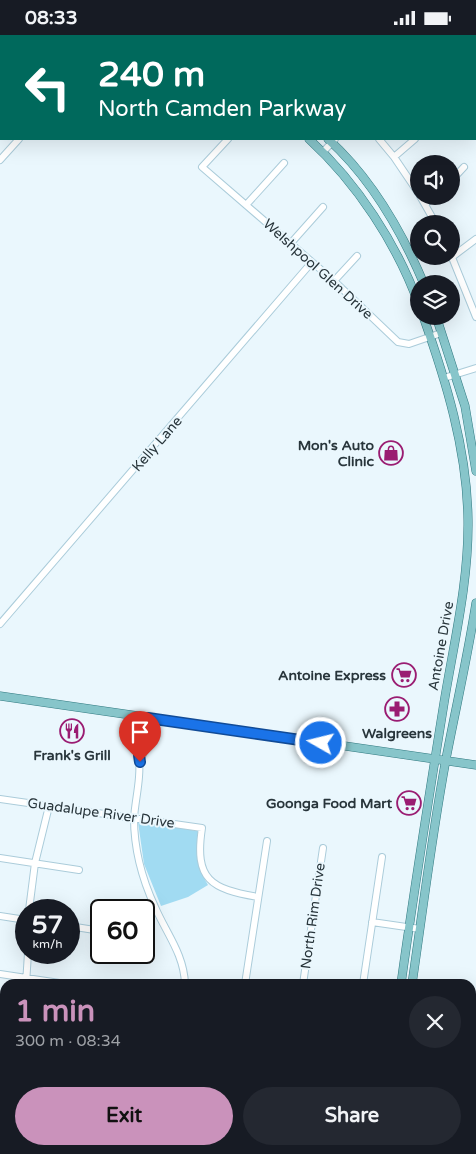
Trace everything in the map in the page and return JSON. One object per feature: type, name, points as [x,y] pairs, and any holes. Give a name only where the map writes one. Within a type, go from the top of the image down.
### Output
[{"type":"main road","points":[[310,140],[324,152],[372,212],[386,234],[410,281]]},
{"type":"main road","points":[[331,140],[367,184],[396,228],[420,275]]},
{"type":"main road","points":[[386,234],[396,228]]},
{"type":"main road","name":"Antoine Drive","points":[[402,979],[467,565],[468,518],[463,464],[451,400],[426,325]]},
{"type":"main road","points":[[439,325],[469,425],[476,471]]},
{"type":"main road","name":"Antoine Drive","points":[[413,979],[428,862],[476,603]]},
{"type":"main road","points":[[0,696],[476,765]]},
{"type":"main road","points":[[420,861],[428,862]]},
{"type":"street","points":[[0,160],[18,140]]},
{"type":"street","name":"Welshpool Glen Drive","points":[[227,140],[202,167],[334,281],[398,342],[408,344],[441,333]]},
{"type":"street","points":[[324,152],[331,140]]},
{"type":"street","points":[[380,140],[410,180]]},
{"type":"street","points":[[394,157],[414,140]]},
{"type":"street","points":[[246,205],[284,163]]},
{"type":"street","points":[[460,171],[464,167]]},
{"type":"street","points":[[291,243],[323,207]]},
{"type":"street","points":[[460,250],[476,239]]},
{"type":"street","points":[[334,281],[357,256]]},
{"type":"street","name":"Kelly Lane","points":[[0,624],[312,262]]},
{"type":"street","points":[[456,265],[475,309],[476,317]]},
{"type":"street","points":[[444,378],[476,368]]},
{"type":"street","points":[[148,718],[147,739],[140,762],[134,819],[137,853],[145,882],[155,907],[178,951],[184,979]]},
{"type":"street","name":"Guadalupe River Drive","points":[[0,799],[202,828],[199,851],[200,861],[212,881],[227,891],[258,897]]},
{"type":"street","points":[[30,899],[35,863],[49,806]]},
{"type":"street","points":[[246,979],[267,841]]},
{"type":"street","name":"North Rim Drive","points":[[304,979],[323,848]]},
{"type":"street","points":[[364,979],[382,857]]},
{"type":"street","points":[[0,858],[79,870]]},
{"type":"street","points":[[0,916],[15,918]]},
{"type":"street","points":[[372,922],[420,929]]},
{"type":"street","points":[[26,979],[27,964]]},
{"type":"street","points":[[0,974],[19,979]]},
{"type":"shaded area","points":[[138,822],[198,831],[198,859],[208,885],[188,897],[161,906],[144,864]]},
{"type":"place","name":"Mon's Auto Clinic","points":[[391,453]]},
{"type":"place","name":"Antoine Express","points":[[404,675]]},
{"type":"place","name":"Walgreens","points":[[397,709]]},
{"type":"place","name":"Frank's Grill","points":[[72,731]]},
{"type":"place","name":"Goonga Food Mart","points":[[409,803]]},
{"type":"route","points":[[140,762],[138,753],[140,738],[143,726],[148,718],[321,743]]}]
